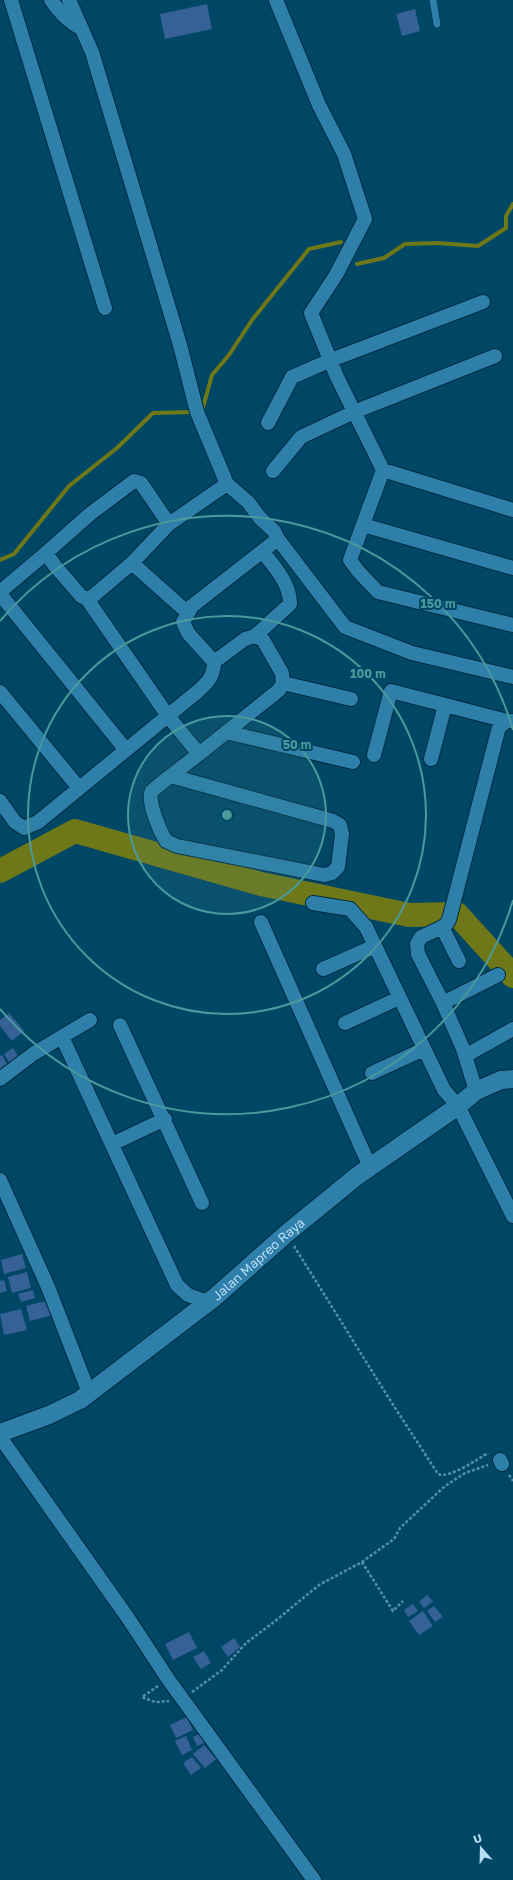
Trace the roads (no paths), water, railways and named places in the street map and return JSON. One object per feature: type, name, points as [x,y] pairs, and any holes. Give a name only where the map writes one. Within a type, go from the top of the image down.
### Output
[{"type":"street","points":[[11,0],[105,308]]},
{"type":"street","points":[[51,0],[61,14],[70,23],[82,29]]},
{"type":"street","points":[[69,0],[92,52],[180,345],[197,412],[227,484],[248,502],[260,518],[274,531],[278,539],[345,627],[412,653],[513,677]]},
{"type":"street","points":[[276,0],[319,105],[344,154],[366,219],[336,275],[312,313],[330,360],[354,412],[383,470],[513,510]]},
{"type":"street","points":[[268,423],[292,377],[330,360],[483,302]]},
{"type":"street","points":[[273,471],[301,437],[354,412],[495,356]]},
{"type":"street","points":[[383,470],[350,560],[358,571],[378,592],[513,625]]},
{"type":"street","points":[[126,750],[0,593],[90,514],[134,481],[141,483],[169,524]]},
{"type":"street","points":[[87,599],[93,596],[132,563],[169,524],[227,484]]},
{"type":"street","points":[[363,525],[513,568]]},
{"type":"street","points":[[0,801],[15,822],[24,828],[38,822],[210,680],[214,671],[214,662],[188,633],[183,622],[192,606],[278,539]]},
{"type":"street","points":[[214,662],[245,639],[255,636],[290,604],[290,594],[286,584],[263,552]]},
{"type":"street","points":[[46,553],[81,596],[87,599],[168,716],[198,754]]},
{"type":"street","points":[[132,563],[188,613]]},
{"type":"street","points":[[171,776],[334,821],[340,825],[342,834],[338,867],[332,873],[324,875],[177,846],[166,841],[156,820],[150,797],[152,792],[171,776],[198,754],[279,690],[283,683],[282,673],[263,640],[255,636]]},
{"type":"street","points":[[283,683],[351,699]]},
{"type":"street","points":[[374,755],[391,691],[510,721]]},
{"type":"street","points":[[0,692],[79,788]]},
{"type":"street","points":[[431,759],[445,705]]},
{"type":"street","points":[[476,1092],[465,1056],[443,1003],[418,954],[417,944],[421,937],[442,928],[449,920],[499,727],[510,721]]},
{"type":"street","points":[[226,732],[352,762]]},
{"type":"street","points":[[313,903],[350,909],[366,927],[444,1090],[458,1106],[513,1216]]},
{"type":"street","points":[[261,922],[370,1167]]},
{"type":"street","points":[[442,928],[459,960]]},
{"type":"street","points":[[323,969],[375,946]]},
{"type":"street","points":[[443,1003],[498,975]]},
{"type":"street","points":[[345,1023],[399,998]]},
{"type":"street","points":[[0,1079],[32,1054],[90,1020]]},
{"type":"street","points":[[120,1025],[165,1119],[202,1203]]},
{"type":"street","points":[[465,1056],[513,1029]]},
{"type":"street","points":[[62,1036],[177,1285],[188,1295],[208,1302]]},
{"type":"street","points":[[372,1073],[424,1049]]},
{"type":"street","name":"Jalan Mapreo Raya","points":[[0,1433],[61,1409],[74,1403],[89,1393],[208,1302],[286,1234],[370,1167],[476,1092],[501,1080],[513,1079]]},
{"type":"street","points":[[112,1144],[165,1119]]},
{"type":"street","points":[[0,1180],[48,1287],[89,1393]]},
{"type":"street","points":[[0,1437],[116,1600],[168,1679],[314,1880]]},
{"type":"lane","points":[[433,0],[437,24]]},
{"type":"waterway","points":[[357,264],[384,258],[405,244],[437,243],[478,246],[506,228],[506,216],[513,204]]},
{"type":"waterway","points":[[202,411],[212,375],[229,355],[252,320],[309,249],[341,242]]},
{"type":"waterway","points":[[0,560],[14,554],[69,486],[117,448],[153,413],[194,412]]},
{"type":"waterway","points":[[0,871],[75,831],[261,884],[409,915],[457,914],[513,976]]}]
